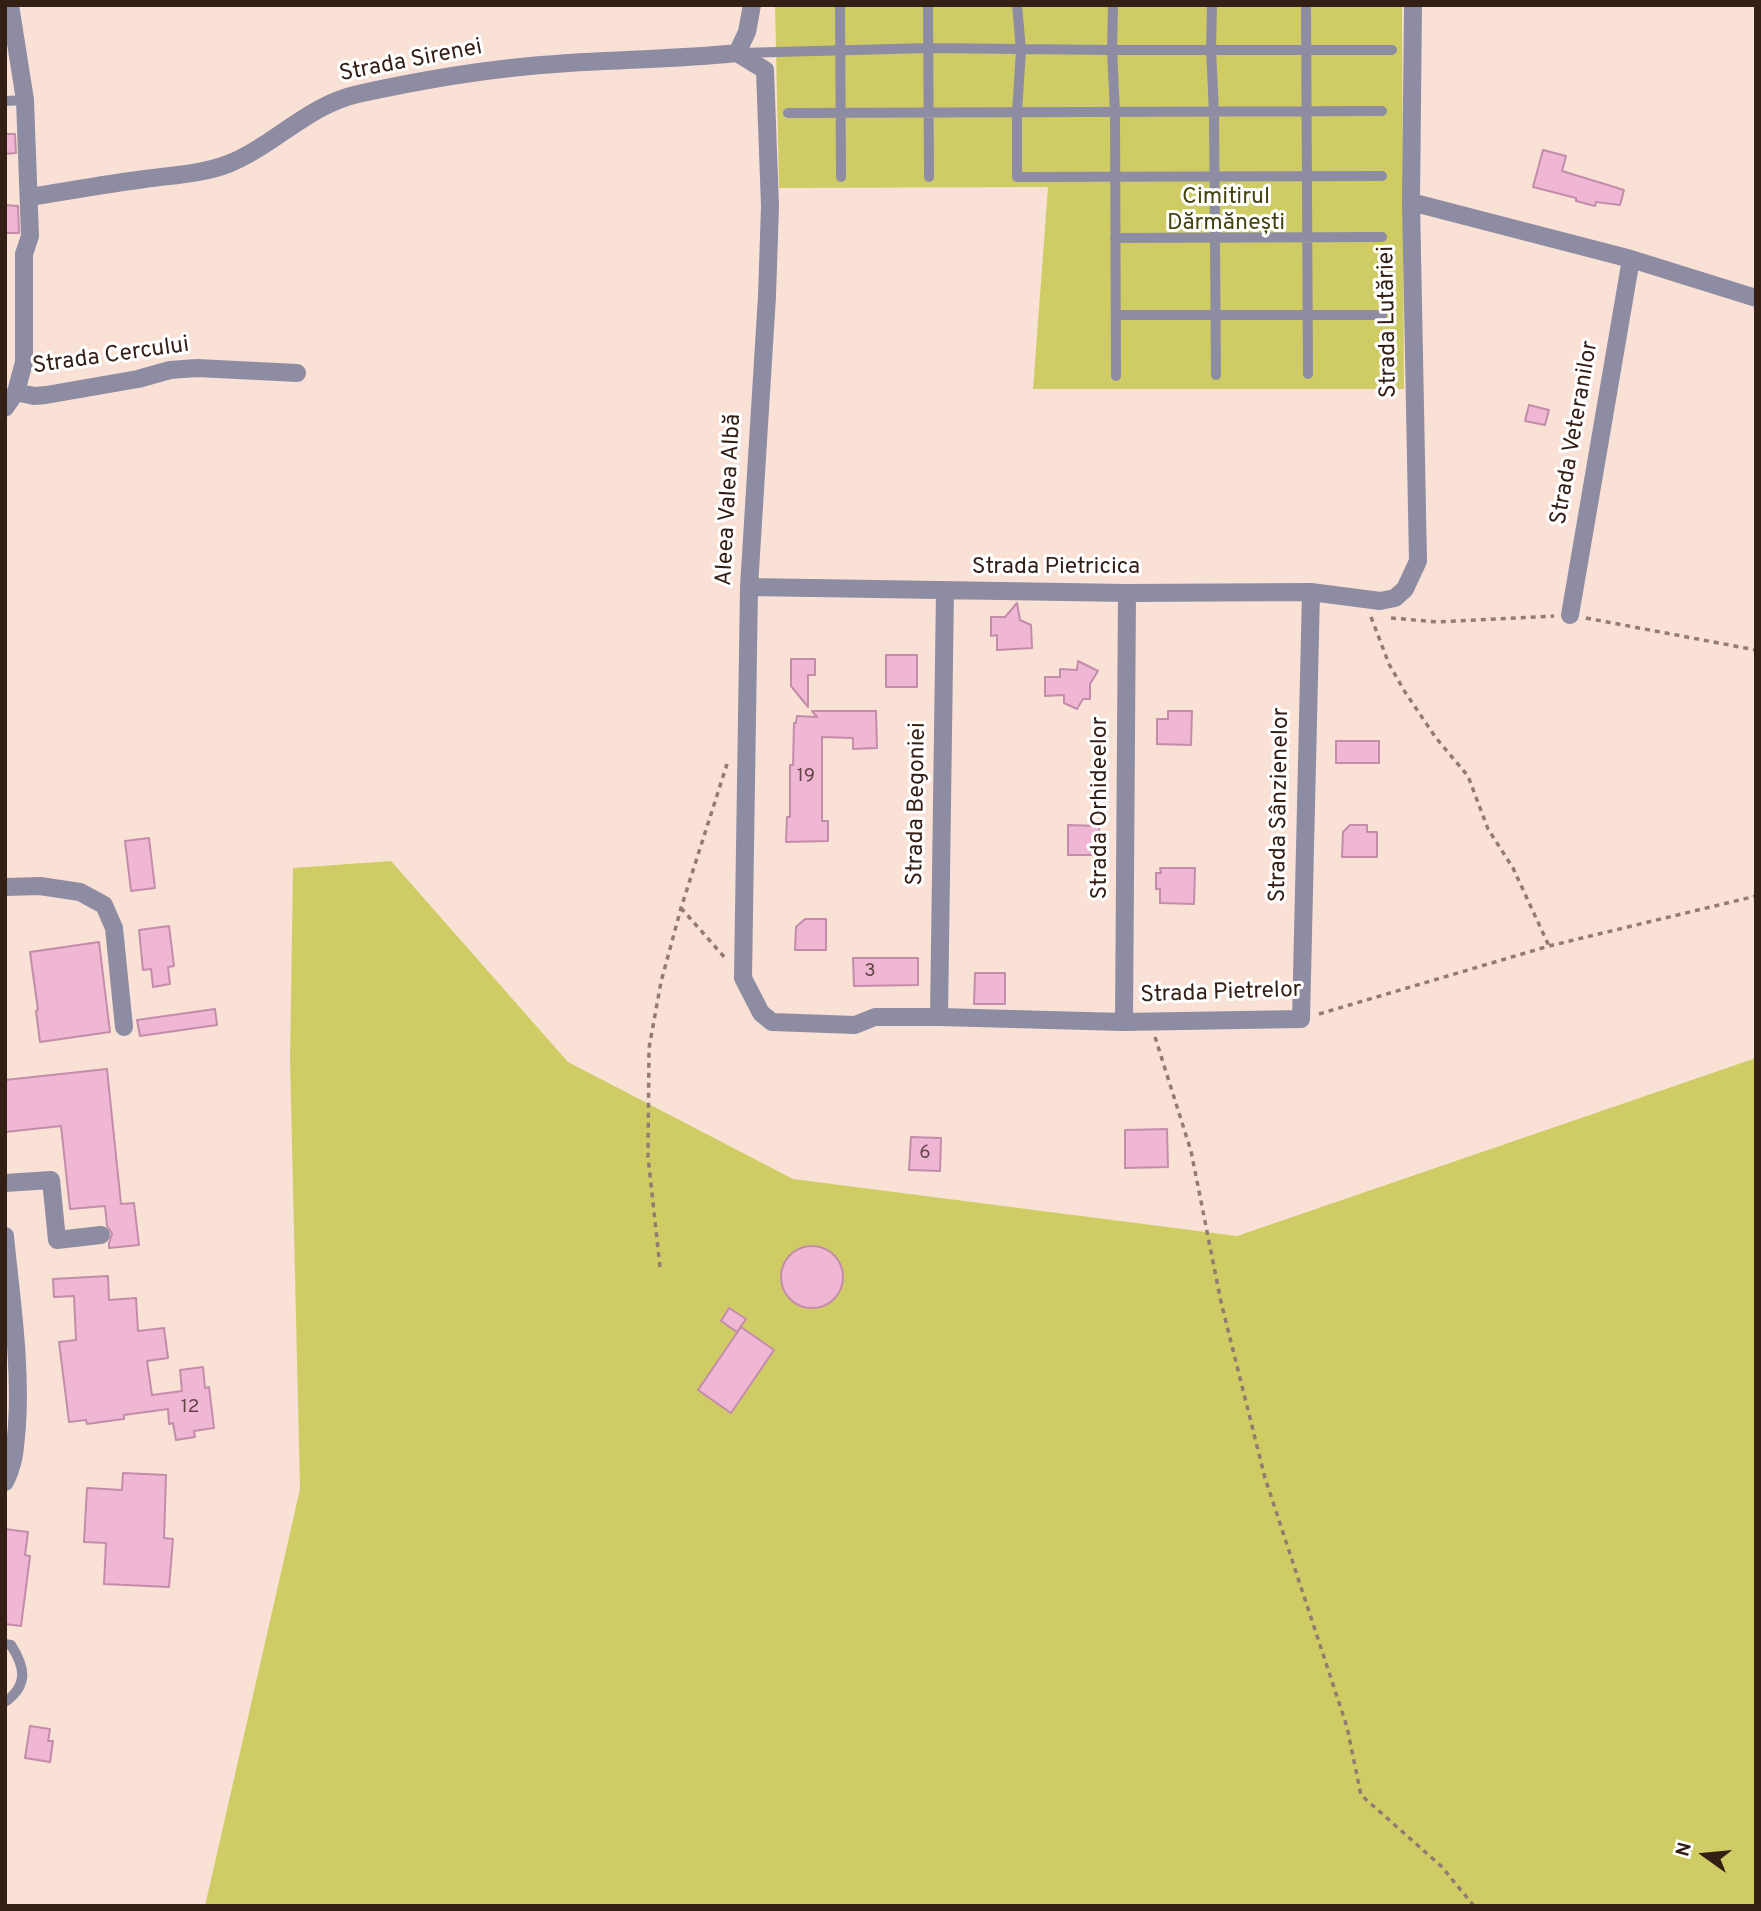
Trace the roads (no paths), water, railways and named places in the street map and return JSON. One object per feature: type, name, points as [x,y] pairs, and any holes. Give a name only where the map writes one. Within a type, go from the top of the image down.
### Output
[{"type":"street","name":"Strada Cercului","points":[[5,408],[16,392],[24,362],[14,254],[30,236],[25,100],[10,5]]},
{"type":"street","points":[[737,53],[747,32],[752,5]]},
{"type":"street","name":"Strada Lutăriei","points":[[1363,599],[1380,601],[1395,598],[1405,589],[1418,561],[1412,202],[1413,5]]},
{"type":"street","name":"Strada Sirenei","points":[[30,197],[204,171],[230,163],[268,142],[325,104],[356,94],[508,68],[737,53]]},
{"type":"street","name":"Aleea Valea Albă","points":[[737,53],[765,70],[771,206],[749,587],[744,978],[761,1013]]},
{"type":"street","points":[[1412,202],[1631,259],[1756,298]]},
{"type":"street","name":"Strada Veteranilor","points":[[1570,615],[1631,259]]},
{"type":"street","name":"Strada Cercului","points":[[16,392],[34,396],[46,395],[138,379],[170,370],[197,368],[297,373]]},
{"type":"street","name":"Strada Pietricica","points":[[749,587],[1127,593],[1311,592],[1363,599]]},
{"type":"street","name":"Strada Begoniei","points":[[939,1017],[945,591]]},
{"type":"street","name":"Strada Sânzienelor","points":[[1301,1019],[1311,592]]},
{"type":"street","name":"Strada Orhideelor","points":[[1124,1022],[1127,593]]},
{"type":"street","points":[[5,887],[40,886],[80,892],[104,905],[114,928],[124,1027]]},
{"type":"street","name":"Strada Pietrelor","points":[[761,1013],[772,1022],[855,1025],[875,1017],[1124,1022],[1301,1019]]},
{"type":"street","points":[[5,1183],[51,1180],[57,1240],[101,1235]]},
{"type":"street","points":[[5,1236],[17,1356],[18,1405],[14,1458],[5,1482]]},
{"type":"lane","points":[[840,5],[841,177]]},
{"type":"lane","points":[[928,5],[929,177]]},
{"type":"lane","points":[[1017,5],[1021,50],[1017,177],[1382,176]]},
{"type":"lane","points":[[1113,5],[1116,376]]},
{"type":"lane","points":[[1212,5],[1216,375]]},
{"type":"lane","points":[[1306,5],[1308,374]]},
{"type":"lane","points":[[737,53],[929,48],[1392,50]]},
{"type":"lane","points":[[5,101],[25,100]]},
{"type":"lane","points":[[788,113],[1382,111]]},
{"type":"lane","points":[[1115,238],[1382,237]]},
{"type":"lane","points":[[1116,315],[1382,315]]},
{"type":"lane","points":[[5,1644],[11,1645],[19,1657],[23,1680],[20,1689],[5,1702]]},
{"type":"park label","name":"Cimitirul Dărmănești","points":[[1226,211]]}]
